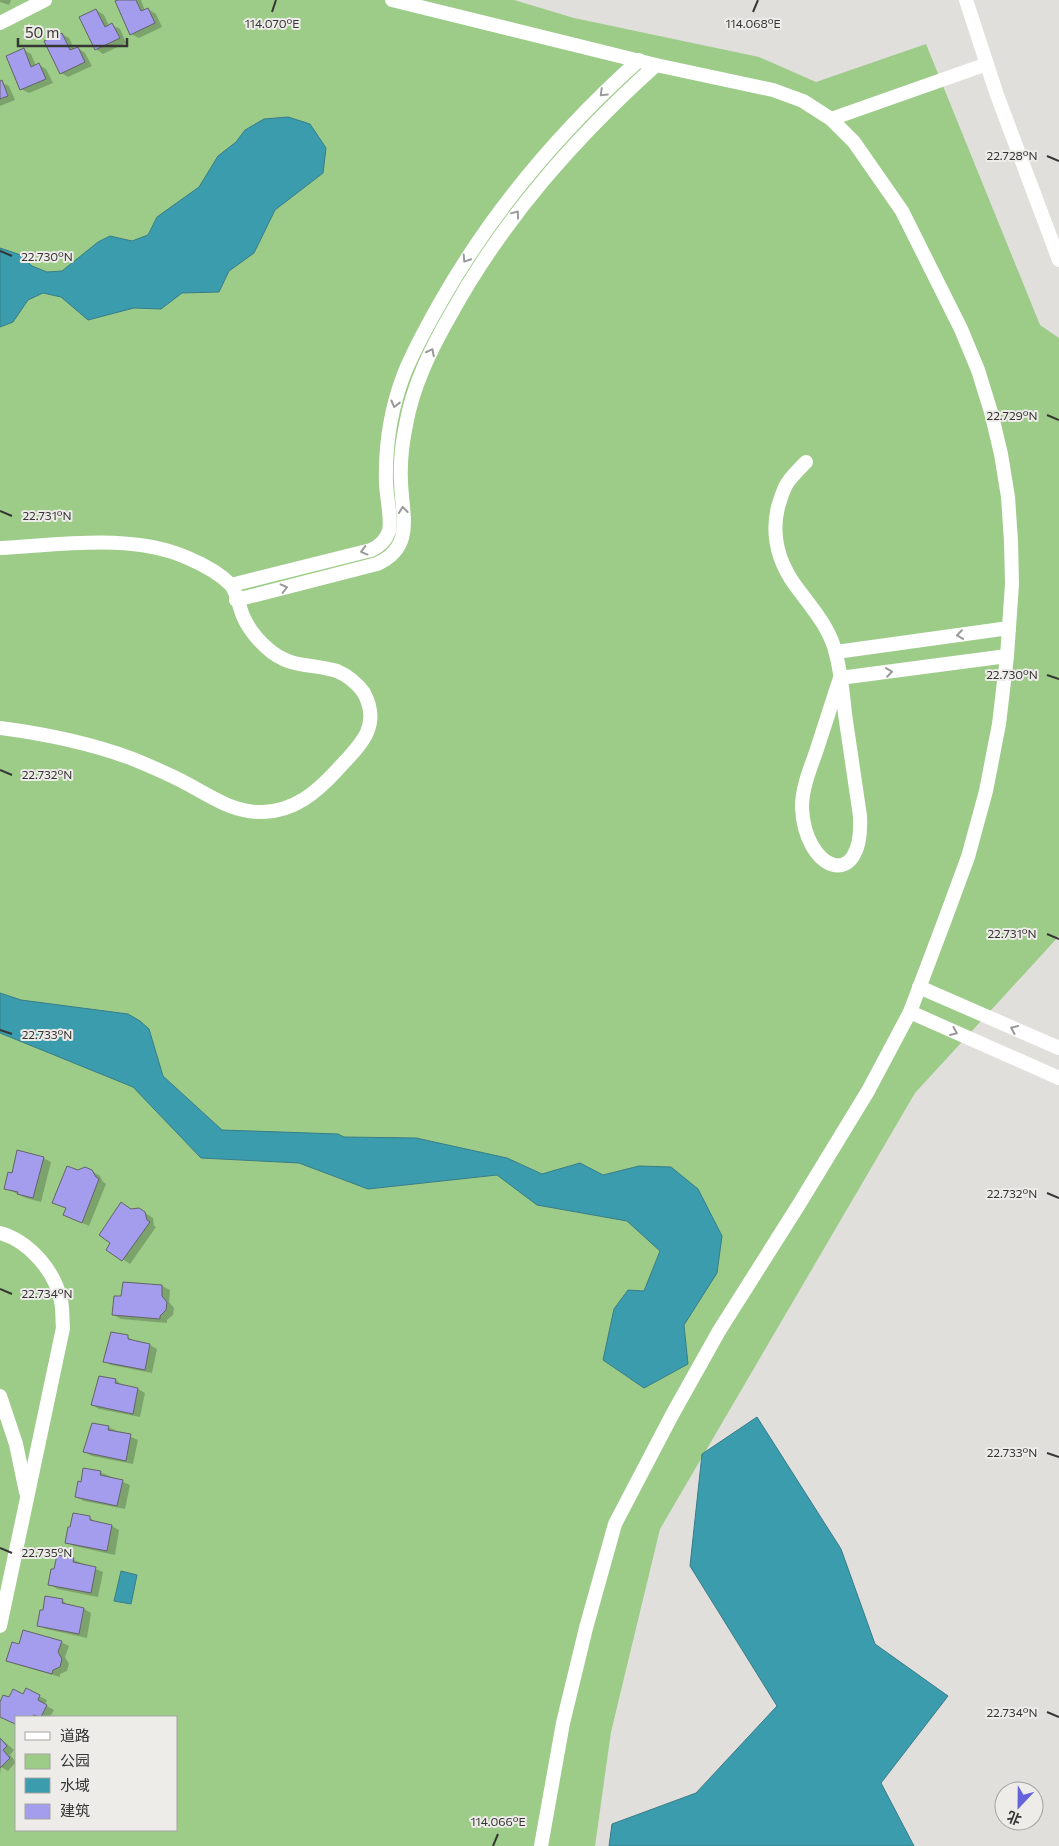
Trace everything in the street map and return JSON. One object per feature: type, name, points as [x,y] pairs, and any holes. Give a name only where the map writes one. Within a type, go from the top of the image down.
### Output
[{"type":"street","points":[[0,23],[45,0]]},
{"type":"street","points":[[392,0],[656,65],[788,94],[818,109],[831,119],[854,142],[902,211],[961,329],[978,370],[991,412],[1001,454],[1008,497],[1012,584],[1007,656],[999,724],[986,791],[968,857],[910,1012],[868,1091],[719,1331],[672,1415],[615,1524],[586,1628],[564,1722],[541,1846]]},
{"type":"street","points":[[966,0],[987,64],[1059,260]]},
{"type":"street","points":[[231,585],[371,550],[385,539],[390,528],[386,487],[386,458],[392,416],[404,375],[429,322],[468,256],[517,187],[560,136],[638,60]]},
{"type":"street","points":[[831,119],[987,64]]},
{"type":"street","points":[[236,600],[377,564],[392,555],[398,548],[404,530],[401,459],[407,419],[418,381],[442,329],[480,265],[541,182],[597,120],[656,65]]},
{"type":"street","points":[[806,462],[788,482],[782,494],[774,532],[778,556],[783,567],[826,628],[836,652],[840,678],[860,816],[861,831],[853,858],[844,864],[834,866],[824,862],[810,843],[803,818],[802,805],[806,780],[840,678]]},
{"type":"street","points":[[0,548],[104,542],[138,544],[188,558],[218,575],[231,585],[244,618],[254,635],[269,650],[286,660],[339,672],[352,679],[362,689],[369,703],[371,718],[367,733],[359,746],[322,787],[310,797],[296,804],[280,810],[265,812],[233,808],[218,802],[157,769],[107,750],[56,736],[0,728]]},
{"type":"street","points":[[836,652],[1009,628]]},
{"type":"street","points":[[840,678],[1007,656]]},
{"type":"street","points":[[919,987],[1059,1048]]},
{"type":"street","points":[[910,1012],[1059,1078]]},
{"type":"street","points":[[0,1233],[9,1235],[32,1251],[50,1274],[61,1300],[63,1328],[0,1626]]},
{"type":"street","points":[[0,1396],[16,1444],[27,1498]]},
{"type":"green space","points":[[0,0],[514,0],[574,18],[759,57],[816,82],[926,44],[1040,325],[1059,338],[1059,936],[915,1093],[660,1529],[611,1732],[595,1846],[0,1846]]},
{"type":"water","points":[[288,117],[310,124],[326,148],[323,173],[275,210],[254,253],[229,271],[219,292],[182,293],[161,309],[134,308],[88,320],[61,297],[43,293],[28,300],[13,322],[0,327],[0,248],[21,255],[32,266],[47,272],[62,271],[98,242],[110,236],[132,241],[148,235],[157,217],[199,187],[218,156],[236,142],[245,130],[264,119]]},
{"type":"water","points":[[0,993],[21,1000],[128,1014],[140,1021],[149,1029],[163,1076],[222,1130],[338,1134],[344,1137],[416,1138],[507,1158],[542,1174],[580,1163],[603,1175],[639,1166],[671,1167],[698,1189],[722,1236],[717,1273],[684,1325],[688,1364],[644,1388],[603,1360],[614,1309],[628,1290],[644,1291],[660,1251],[627,1221],[537,1205],[497,1175],[368,1189],[299,1163],[201,1158],[133,1087],[0,1033]]},
{"type":"water","points":[[757,1417],[841,1549],[875,1644],[948,1696],[881,1783],[914,1846],[609,1846],[612,1824],[696,1793],[777,1706],[690,1566],[702,1454]]},
{"type":"water","points":[[121,1571],[137,1575],[131,1604],[114,1601]]},
{"type":"building","points":[[136,0],[141,11],[148,8],[155,23],[130,35],[115,1]]},
{"type":"building","points":[[96,9],[105,27],[112,23],[120,38],[95,50],[79,17]]},
{"type":"building","points":[[62,33],[70,50],[78,47],[85,62],[60,74],[44,41]]},
{"type":"building","points":[[24,48],[31,67],[39,63],[46,79],[20,90],[6,56]]},
{"type":"building","points":[[2,80],[8,96],[0,99],[0,81]]},
{"type":"building","points":[[17,1150],[44,1157],[33,1198],[4,1189],[8,1172],[12,1173]]},
{"type":"building","points":[[67,1166],[78,1170],[85,1167],[92,1170],[99,1179],[82,1223],[63,1215],[66,1208],[52,1203]]},
{"type":"building","points":[[121,1202],[131,1209],[139,1208],[145,1212],[147,1220],[150,1222],[122,1261],[106,1250],[110,1243],[99,1235]]},
{"type":"building","points":[[123,1282],[162,1285],[162,1296],[167,1302],[166,1310],[160,1316],[160,1319],[112,1315],[114,1296],[121,1296]]},
{"type":"building","points":[[111,1332],[128,1335],[128,1339],[150,1344],[145,1370],[103,1362]]},
{"type":"building","points":[[99,1376],[116,1379],[115,1383],[138,1388],[133,1414],[91,1405]]},
{"type":"building","points":[[92,1423],[109,1426],[108,1430],[131,1434],[126,1461],[83,1452]]},
{"type":"building","points":[[83,1468],[101,1471],[100,1475],[123,1480],[117,1506],[75,1497],[78,1481],[81,1482]]},
{"type":"building","points":[[73,1513],[90,1516],[90,1520],[112,1525],[107,1551],[65,1543]]},
{"type":"building","points":[[57,1555],[74,1558],[73,1562],[96,1567],[91,1593],[48,1585],[51,1569],[54,1569]]},
{"type":"building","points":[[45,1596],[63,1599],[62,1603],[84,1608],[79,1634],[37,1626],[40,1610],[43,1610]]},
{"type":"building","points":[[23,1630],[62,1641],[58,1652],[62,1659],[60,1667],[53,1670],[52,1674],[6,1661],[12,1642],[19,1644]]},
{"type":"building","points":[[26,1688],[40,1695],[38,1700],[47,1705],[42,1716],[15,1716],[15,1724],[0,1717],[0,1702],[3,1695],[9,1697],[13,1689],[23,1694]]},
{"type":"building","points":[[0,1738],[7,1746],[3,1750],[10,1758],[0,1768]]}]
